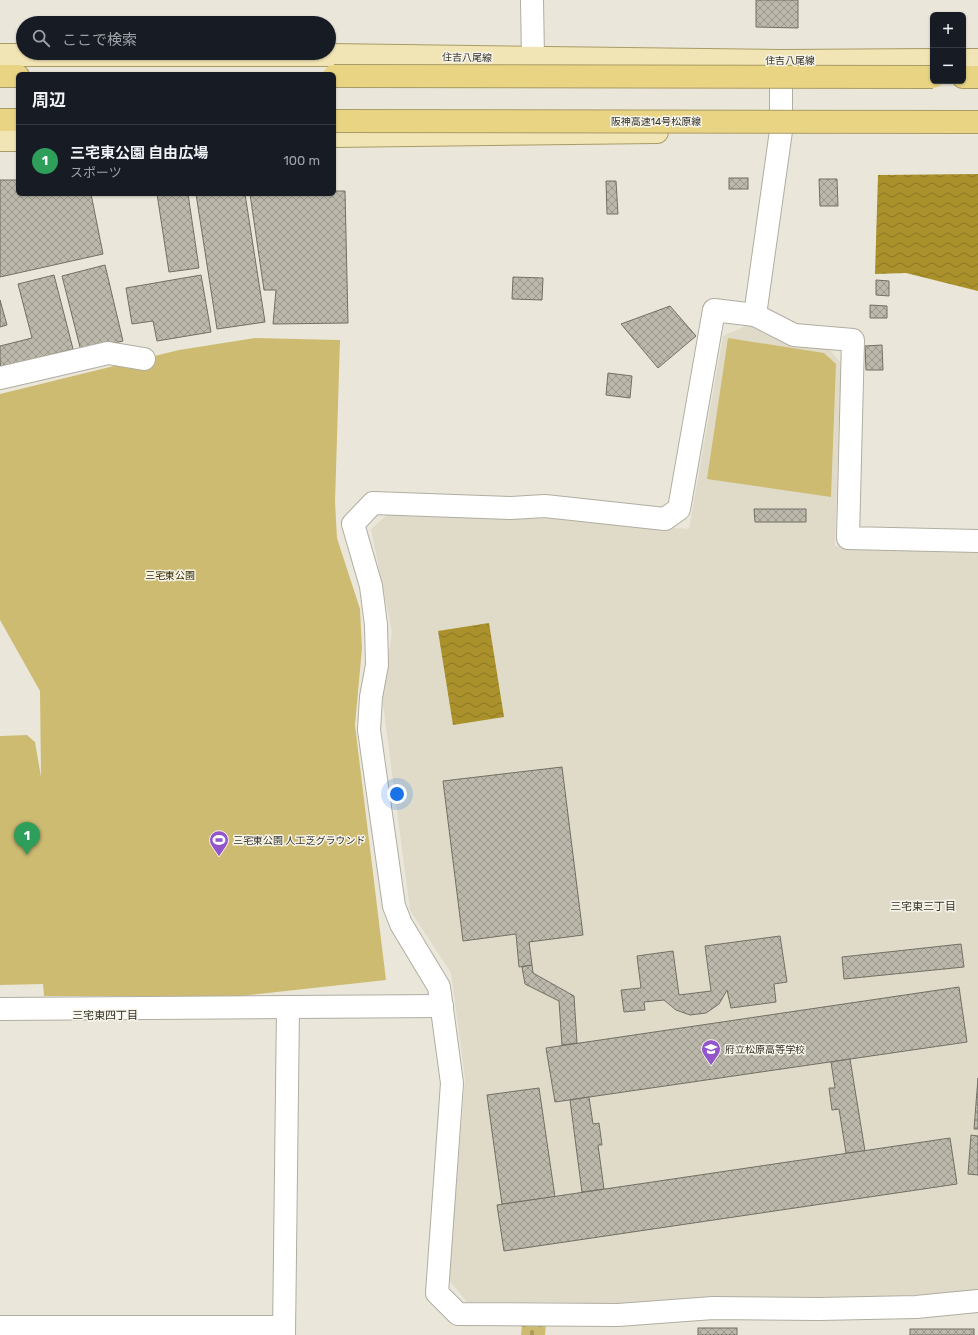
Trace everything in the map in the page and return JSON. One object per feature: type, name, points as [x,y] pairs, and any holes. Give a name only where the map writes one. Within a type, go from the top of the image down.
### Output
[{"type":"highway","points":[[0,76],[16,76]]},
{"type":"highway","points":[[336,76],[930,77]]},
{"type":"highway","points":[[966,77],[978,77]]},
{"type":"highway","points":[[0,120],[16,120]]},
{"type":"highway","name":"阪神高速14号松原線","points":[[336,121],[978,122]]},
{"type":"main road","name":"住吉八尾線","points":[[0,55],[16,55]]},
{"type":"main road","name":"住吉八尾線","points":[[336,55],[781,61],[930,60]]},
{"type":"main road","points":[[966,60],[978,60]]},
{"type":"main road","points":[[336,136],[781,131],[978,126]]},
{"type":"main road","points":[[0,140],[16,140]]},
{"type":"street","points":[[532,0],[533,57]]},
{"type":"street","points":[[755,315],[781,131],[781,61]]},
{"type":"street","points":[[978,541],[848,538],[853,340],[794,335],[755,315],[714,310],[679,510],[665,519],[545,506],[511,508],[373,503],[353,524],[371,586],[376,625],[377,665],[371,697],[369,730],[394,906],[401,924],[439,987],[452,1083],[436,1293],[458,1314],[618,1315],[713,1308],[916,1307],[978,1301]]},
{"type":"street","points":[[0,378],[108,353],[144,359]]},
{"type":"street","points":[[0,1009],[442,1006]]},
{"type":"street","points":[[0,1326],[284,1331],[288,1007]]},
{"type":"shaded area","points":[[748,325],[828,348],[841,363],[835,546],[978,549],[978,1291],[934,1294],[616,1305],[555,1302],[467,1302],[449,1280],[465,1078],[451,973],[410,910],[382,697],[392,632],[371,529],[388,514],[519,519],[562,518],[689,529],[723,336]]},
{"type":"green space","name":"三宅東公園","points":[[255,338],[340,340],[335,502],[337,538],[360,609],[362,648],[355,725],[386,980],[241,996],[44,996],[43,984],[0,985],[0,736],[27,735],[35,742],[41,777],[40,691],[0,620],[0,394],[179,350]]},
{"type":"green space","points":[[728,338],[824,353],[836,364],[831,497],[707,479]]},
{"type":"green space","points":[[522,1323],[546,1323],[545,1335],[521,1335]]},
{"type":"water","points":[[978,174],[978,291],[906,273],[875,274],[878,175]]},
{"type":"water","points":[[489,623],[504,717],[453,725],[438,631]]},
{"type":"building","points":[[756,0],[798,0],[798,28],[756,27]]},
{"type":"building","points":[[729,178],[748,178],[748,189],[729,189]]},
{"type":"building","points":[[819,179],[837,179],[838,206],[820,206]]},
{"type":"building","points":[[0,180],[16,180],[16,196],[91,196],[103,254],[0,277]]},
{"type":"building","points":[[606,181],[616,181],[618,214],[607,214]]},
{"type":"building","points":[[336,191],[345,191],[348,323],[273,324],[276,290],[264,290],[250,196],[336,196]]},
{"type":"building","points":[[157,196],[188,196],[199,268],[169,272]]},
{"type":"building","points":[[196,196],[245,196],[265,322],[217,329]]},
{"type":"building","points":[[105,265],[123,341],[81,351],[62,276]]},
{"type":"building","points":[[54,275],[73,349],[1,367],[0,346],[32,338],[18,284]]},
{"type":"building","points":[[201,275],[211,332],[157,341],[153,321],[132,324],[126,288]]},
{"type":"building","points":[[513,277],[543,278],[542,300],[512,299]]},
{"type":"building","points":[[876,280],[889,281],[889,296],[876,295]]},
{"type":"building","points":[[0,300],[7,325],[0,327]]},
{"type":"building","points":[[870,305],[887,306],[887,318],[870,318]]},
{"type":"building","points":[[670,306],[696,336],[658,368],[621,324]]},
{"type":"building","points":[[882,345],[883,370],[866,370],[865,346]]},
{"type":"building","points":[[608,373],[632,376],[630,398],[606,395]]},
{"type":"building","points":[[754,509],[806,509],[806,522],[755,522]]},
{"type":"building","points":[[562,767],[583,935],[529,942],[532,965],[519,967],[516,934],[463,941],[443,781]]},
{"type":"building","points":[[780,936],[787,982],[774,984],[776,1002],[731,1008],[727,990],[719,1004],[706,1013],[690,1015],[676,1010],[664,1000],[644,1002],[645,1010],[624,1012],[621,990],[641,988],[637,956],[673,951],[679,995],[711,991],[705,946]]},
{"type":"building","points":[[961,944],[964,967],[844,979],[842,957]]},
{"type":"building","points":[[532,965],[533,973],[574,996],[577,1043],[562,1045],[559,1001],[525,984],[522,967]]},
{"type":"building","points":[[959,987],[967,1042],[555,1102],[546,1048]]},
{"type":"building","points":[[850,1059],[865,1151],[846,1153],[839,1109],[832,1110],[829,1088],[835,1088],[831,1062]]},
{"type":"building","points":[[978,1078],[978,1129],[974,1129]]},
{"type":"building","points":[[539,1088],[555,1197],[502,1204],[487,1095]]},
{"type":"building","points":[[589,1097],[593,1124],[599,1123],[602,1145],[598,1145],[604,1189],[582,1192],[570,1100]]},
{"type":"building","points":[[971,1135],[978,1136],[978,1175],[968,1174]]},
{"type":"building","points":[[950,1138],[957,1184],[504,1251],[497,1205]]},
{"type":"building","points":[[698,1328],[737,1328],[737,1335],[698,1335]]},
{"type":"building","points":[[910,1329],[974,1329],[974,1335],[910,1335]]},
{"type":"place","name":"三宅東公園 自由広場","points":[[27,855]]},
{"type":"place","name":"三宅東公園 人工芝グラウンド","points":[[219,857]]},
{"type":"place","name":"府立松原高等学校","points":[[711,1066]]},
{"type":"district","name":"三宅東三丁目","points":[[923,906]]},
{"type":"district","name":"三宅東四丁目","points":[[105,1015]]}]
